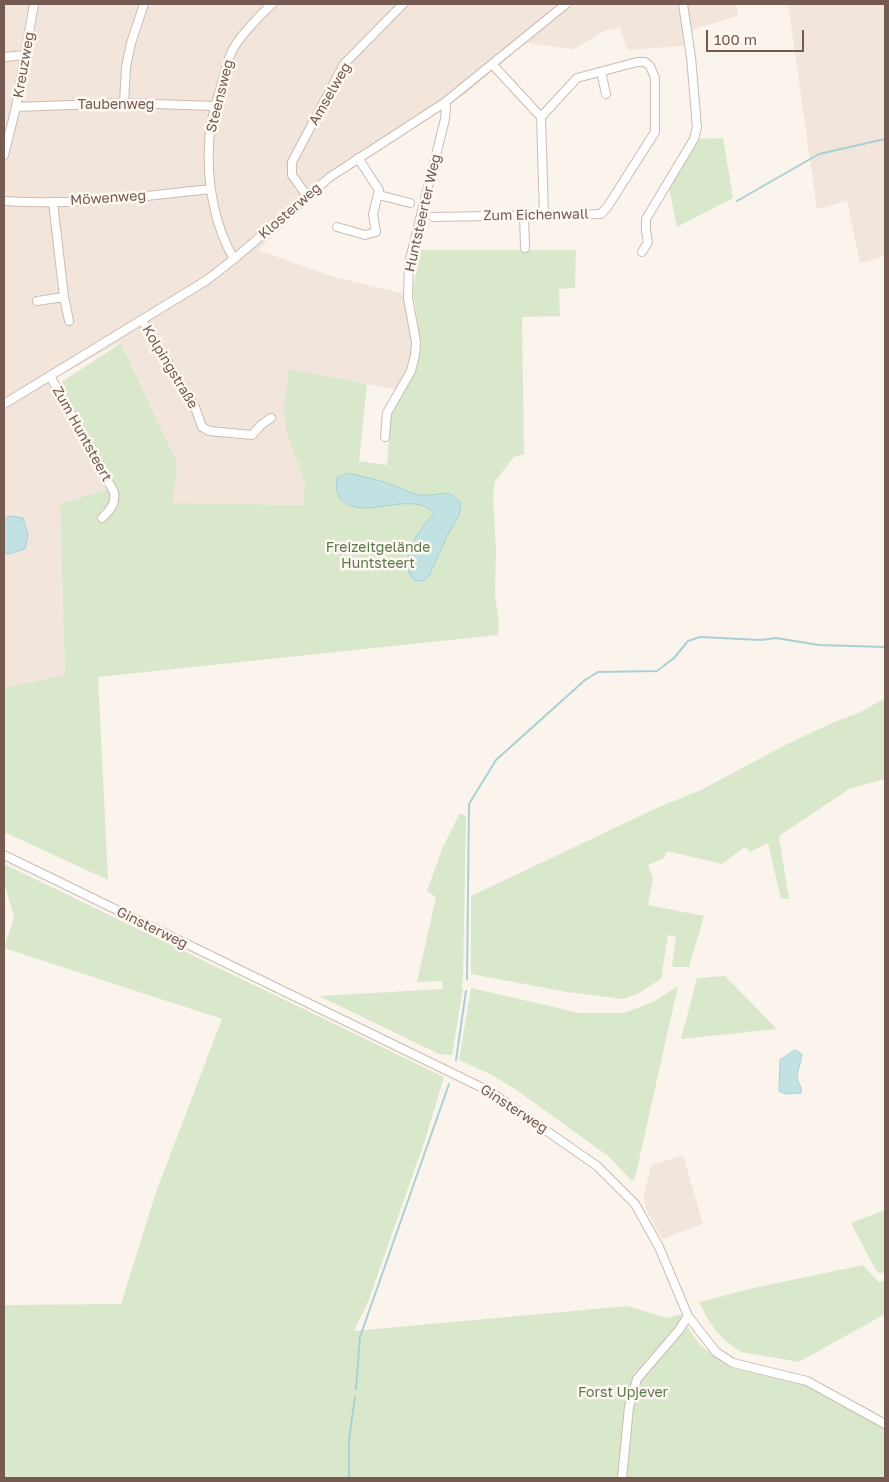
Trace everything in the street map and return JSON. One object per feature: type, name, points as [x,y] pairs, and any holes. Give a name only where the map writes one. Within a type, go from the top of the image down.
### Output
[{"type":"street","name":"Kreuzweg","points":[[4,155],[16,107],[34,4]]},
{"type":"street","points":[[124,104],[126,67],[131,43],[144,4]]},
{"type":"street","name":"Steensweg","points":[[234,259],[224,242],[211,189],[208,145],[216,106],[231,52],[257,17],[272,4]]},
{"type":"street","name":"Amselweg","points":[[307,196],[292,175],[292,162],[344,64],[403,4]]},
{"type":"street","name":"Klosterweg","points":[[4,404],[207,280],[330,177],[444,103],[566,4]]},
{"type":"street","points":[[642,252],[648,242],[646,219],[694,139],[697,127],[692,66],[683,4]]},
{"type":"street","points":[[4,57],[26,55]]},
{"type":"street","name":"Zum Eichenwall","points":[[433,217],[601,214],[655,132],[655,78],[650,66],[645,62],[637,62],[577,78],[541,117]]},
{"type":"street","points":[[492,64],[541,117],[544,215]]},
{"type":"street","points":[[601,72],[606,94]]},
{"type":"street","name":"Huntsteerter Weg","points":[[385,437],[387,413],[410,371],[415,355],[416,342],[408,298],[409,263],[445,119],[444,103]]},
{"type":"street","name":"Taubenweg","points":[[16,107],[124,104],[216,106]]},
{"type":"street","points":[[337,227],[365,235],[376,232],[373,214],[379,190],[358,158]]},
{"type":"street","name":"Möwenweg","points":[[4,201],[53,202],[211,189]]},
{"type":"street","points":[[379,195],[410,203]]},
{"type":"street","points":[[53,202],[64,297],[69,321]]},
{"type":"street","points":[[524,215],[525,248]]},
{"type":"street","points":[[37,301],[64,297]]},
{"type":"street","name":"Kolpingstraße","points":[[142,320],[195,407],[202,427],[209,431],[252,435],[271,418]]},
{"type":"street","name":"Zum Huntsteert","points":[[50,376],[114,492],[115,498],[112,508],[102,518]]},
{"type":"street","name":"Ginsterweg","points":[[4,855],[491,1092],[597,1166],[635,1204],[659,1247],[688,1316],[716,1352],[733,1363],[807,1381],[885,1424]]},
{"type":"street","points":[[622,1478],[629,1407],[637,1379],[679,1330],[688,1316]]},
{"type":"shaded area","points":[[4,4],[736,4],[738,16],[691,30],[693,45],[627,50],[620,27],[604,31],[574,49],[525,43],[467,93],[332,181],[258,250],[331,276],[405,294],[414,344],[408,371],[397,390],[289,369],[287,434],[305,484],[302,505],[173,503],[177,462],[121,342],[48,382],[107,491],[60,505],[65,676],[4,688]]},
{"type":"shaded area","points":[[788,4],[885,4],[885,256],[860,263],[847,201],[817,209]]},
{"type":"shaded area","points":[[683,1155],[703,1224],[662,1239],[646,1209],[644,1195],[651,1165]]},
{"type":"green space","points":[[723,138],[733,198],[677,227],[668,183],[694,139]]},
{"type":"green space","name":"Freizeitgelände Huntsteert","points":[[420,250],[576,250],[575,288],[559,289],[560,316],[522,317],[524,454],[514,457],[495,481],[493,495],[496,552],[495,595],[499,623],[498,635],[98,677],[108,880],[4,832],[4,688],[65,675],[60,504],[115,487],[60,383],[121,343],[177,462],[173,503],[303,505],[305,484],[287,434],[284,409],[289,369],[367,384],[359,461],[387,465],[391,417],[414,374],[419,357],[420,339],[413,291]]},
{"type":"green space","points":[[885,698],[885,779],[849,789],[779,836],[789,899],[781,899],[768,843],[750,852],[745,847],[722,864],[667,851],[664,858],[648,865],[653,878],[648,905],[704,916],[689,967],[672,967],[676,937],[668,935],[661,979],[639,993],[623,999],[567,992],[471,974],[471,896],[659,807],[701,790],[785,745],[834,722],[859,713]]},
{"type":"green space","points":[[460,813],[466,816],[463,980],[461,988],[463,988],[452,1055],[439,1054],[319,996],[443,989],[442,981],[417,982],[436,897],[427,891],[442,849]]},
{"type":"green space","name":"Forst Upjever","points":[[4,864],[444,1077],[424,1143],[368,1302],[354,1331],[628,1306],[667,1318],[681,1314],[682,1319],[700,1345],[731,1368],[805,1385],[885,1421],[885,1478],[4,1478],[4,1305],[121,1304],[156,1192],[222,1019],[4,948],[14,917],[4,882]]},
{"type":"green space","points":[[725,976],[777,1029],[681,1039],[697,978]]},
{"type":"green space","points":[[678,986],[635,1178],[632,1181],[608,1156],[515,1089],[492,1075],[459,1060],[471,988],[580,1013],[624,1013],[653,1002]]},
{"type":"green space","points":[[885,1210],[885,1271],[880,1274],[875,1269],[851,1223]]},
{"type":"green space","points":[[863,1265],[879,1282],[885,1281],[885,1314],[799,1362],[741,1352],[727,1342],[716,1330],[699,1302],[754,1288]]},
{"type":"water","points":[[349,473],[384,482],[411,493],[427,495],[442,493],[451,495],[461,503],[459,515],[447,536],[429,576],[423,581],[414,580],[409,572],[408,554],[422,528],[434,513],[425,507],[415,504],[359,508],[348,504],[339,498],[336,488],[337,478]]},
{"type":"water","points":[[13,516],[23,518],[28,535],[25,549],[8,554],[4,553],[4,519]]},
{"type":"water","points":[[795,1050],[802,1054],[798,1074],[801,1093],[785,1094],[779,1091],[780,1060]]},
{"type":"waterway","points":[[737,201],[819,154],[885,139]]},
{"type":"waterway","points":[[467,979],[469,804],[496,760],[585,680],[598,672],[657,671],[674,658],[688,641],[700,637],[761,640],[776,638],[819,645],[885,647]]},
{"type":"waterway","points":[[456,1060],[466,991]]},
{"type":"waterway","points":[[356,1389],[360,1337],[449,1084]]},
{"type":"waterway","points":[[349,1478],[349,1440],[355,1397]]}]
